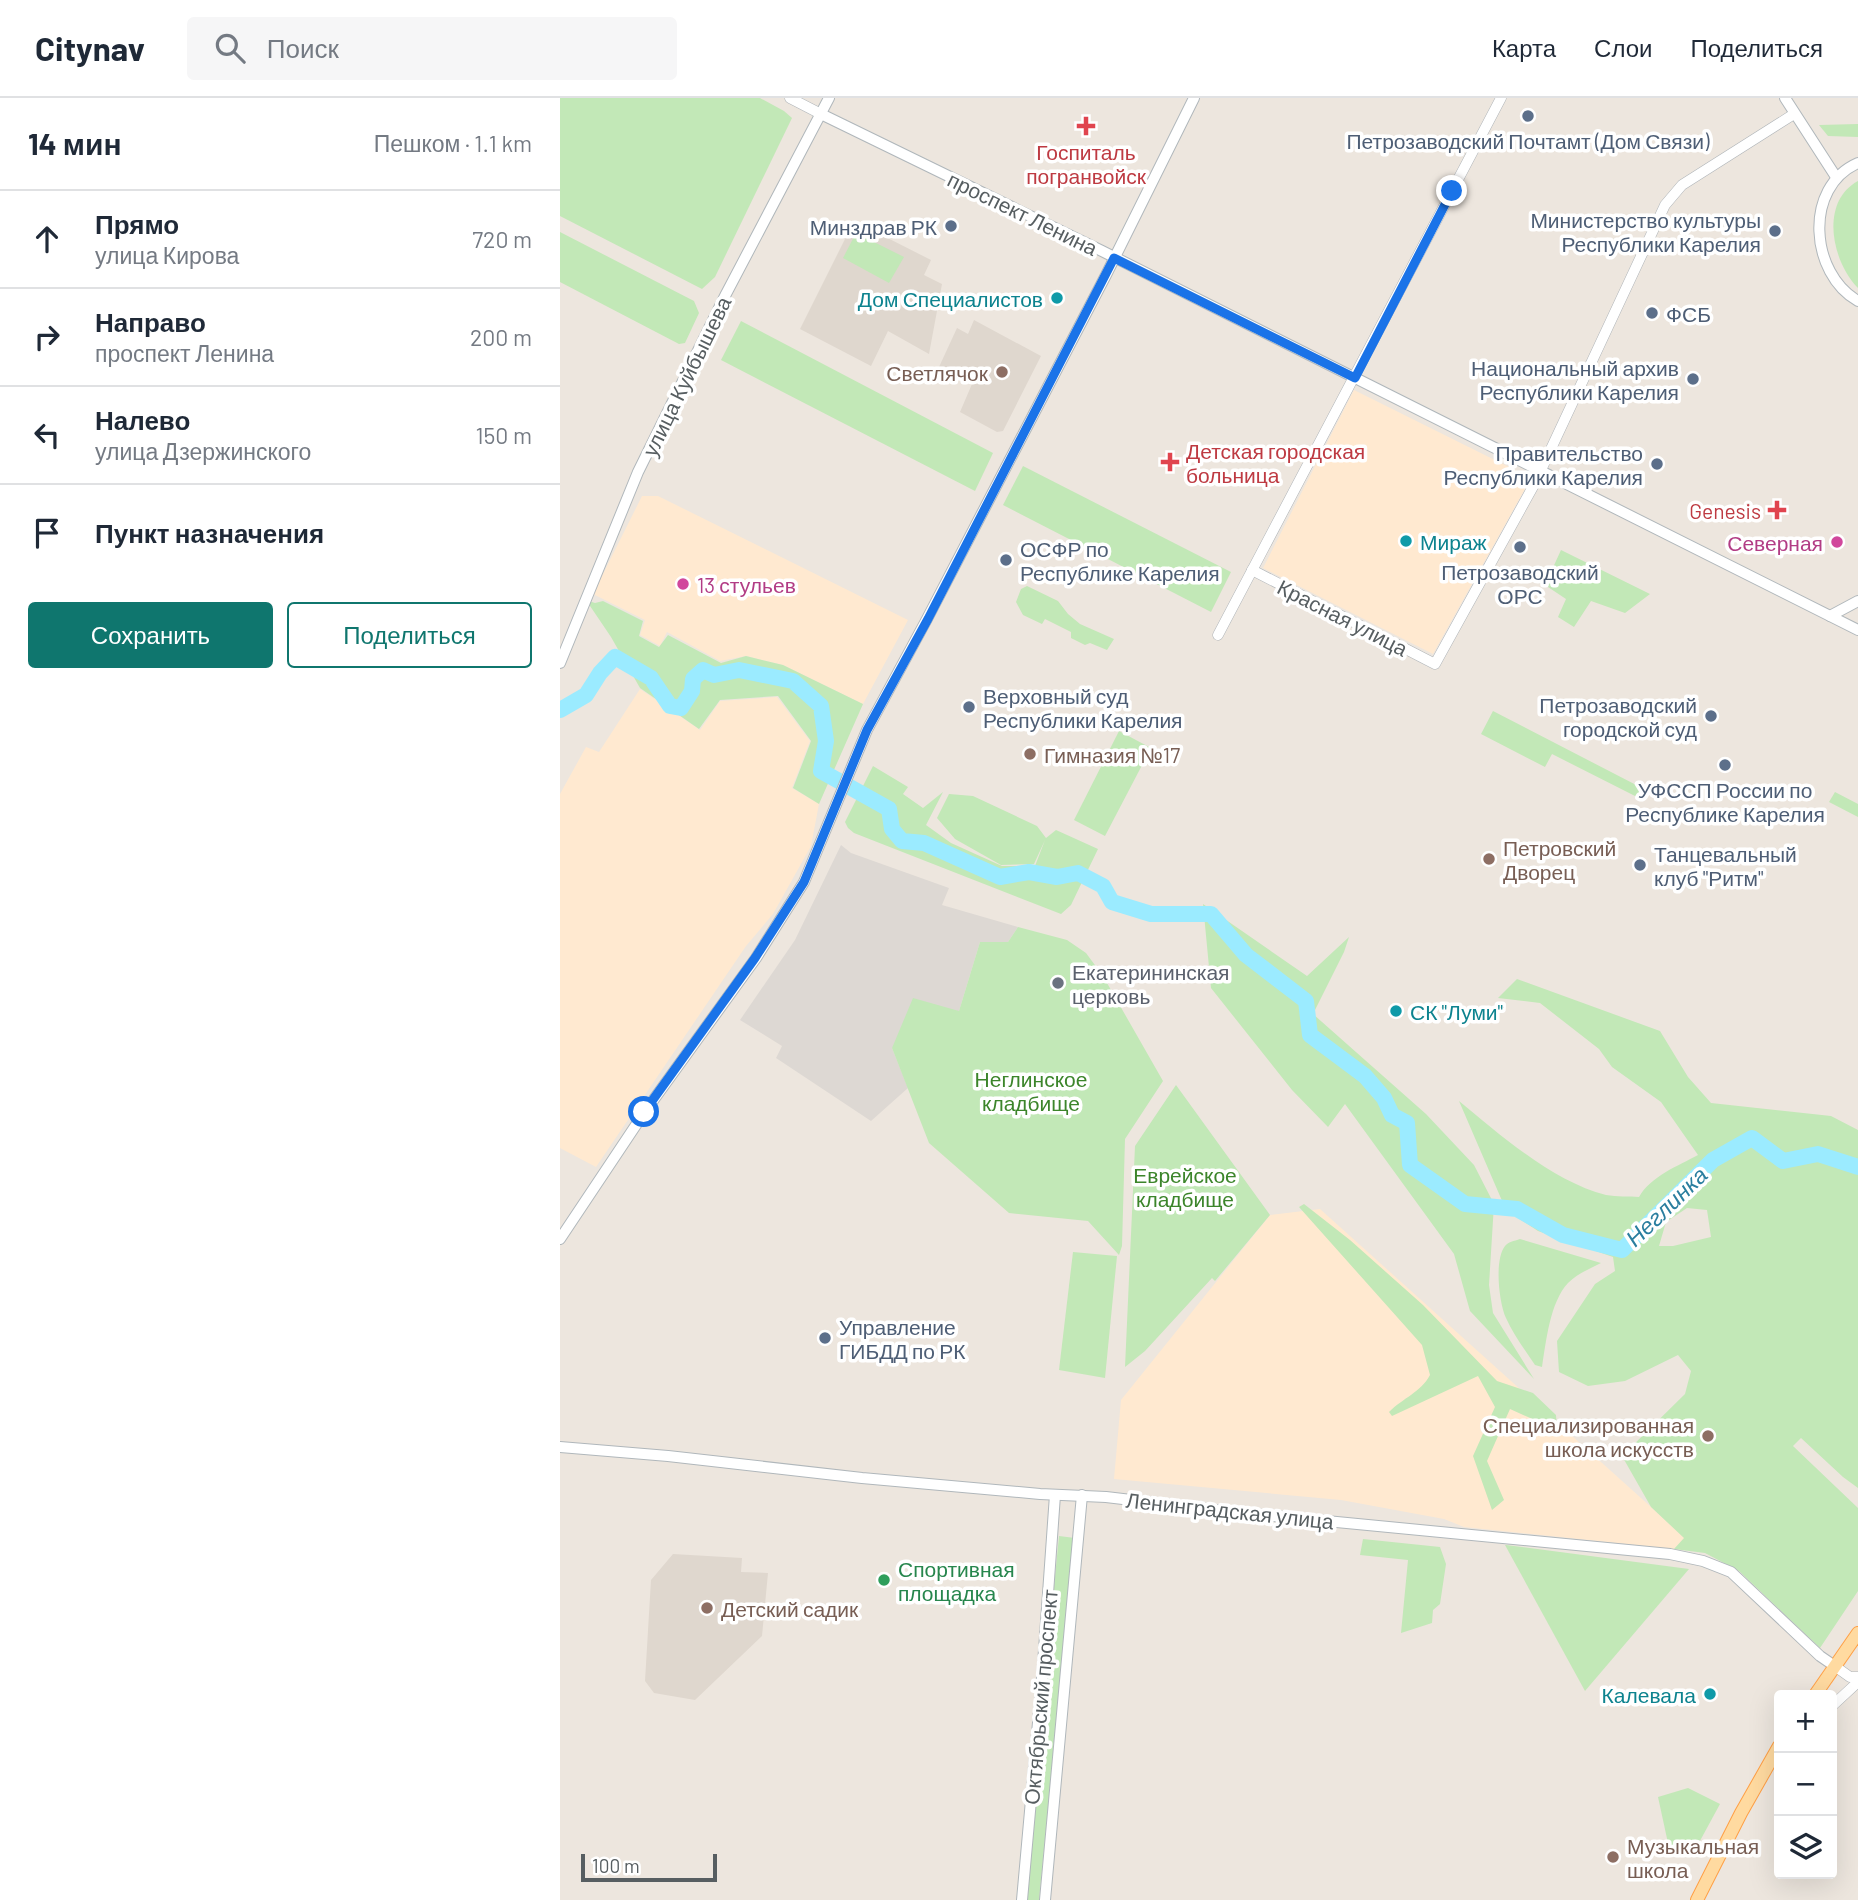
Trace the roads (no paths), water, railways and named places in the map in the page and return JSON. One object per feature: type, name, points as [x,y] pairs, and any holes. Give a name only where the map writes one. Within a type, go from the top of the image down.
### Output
[{"type":"main road","name":"улица Куйбышева","points":[[560,663],[638,472],[726,294],[829,98]]},
{"type":"main road","points":[[560,1239],[644,1112],[755,958],[804,882],[873,718],[928,619],[1194,98]]},
{"type":"main road","points":[[1785,98],[1836,177]]},
{"type":"main road","name":"проспект Ленина","points":[[821,114],[1858,630]]},
{"type":"main road","points":[[1858,163],[1836,177],[1825,200],[1818,225],[1821,251],[1836,282],[1858,301]]},
{"type":"main road","points":[[1830,616],[1858,601]]},
{"type":"main road","name":"Ленинградская улица","points":[[560,1447],[1055,1495],[1082,1495],[1670,1554],[1703,1561],[1731,1572],[1819,1656],[1836,1667]]},
{"type":"main road","name":"Октябрьский проспект","points":[[1022,1900],[1055,1495]]},
{"type":"main road","name":"Октябрьский проспект","points":[[1045,1900],[1082,1495]]},
{"type":"main road","points":[[1819,1690],[1858,1633]]},
{"type":"main road","points":[[1697,1900],[1775,1753]]},
{"type":"street","name":"проспект Ленина","points":[[789,98],[821,114]]},
{"type":"street","points":[[1218,635],[1501,98]]},
{"type":"street","points":[[1540,472],[1665,205],[1682,185],[1794,114]]},
{"type":"street","name":"Красная улица","points":[[1252,570],[1435,664],[1540,472]]},
{"type":"street","name":"Ленинградская улица","points":[[1836,1667],[1858,1680]]},
{"type":"street","points":[[1837,1701],[1858,1680]]},
{"type":"waterway","name":"Неглинка","points":[[560,710],[586,695],[600,673],[615,657],[651,678],[670,706],[681,708],[692,691],[693,679],[703,670],[714,675],[739,670],[793,681],[821,706],[826,741],[821,771],[889,809],[892,829],[902,841],[924,843],[1000,877],[1029,872],[1057,877],[1078,873],[1103,886],[1112,902],[1151,914],[1211,914],[1246,955],[1306,1001],[1310,1035],[1365,1076],[1384,1098],[1392,1115],[1407,1123],[1410,1165],[1465,1204],[1517,1209],[1563,1235],[1622,1250],[1713,1160],[1752,1138],[1783,1161],[1818,1154],[1858,1167]]},
{"type":"place","name":"Петрозаводский Почтамт (Дом Связи)","points":[[1528,116]]},
{"type":"place","name":"Госпиталь погранвойск","points":[[1086,126]]},
{"type":"place","name":"Минздрав РК","points":[[951,226]]},
{"type":"place","name":"Министерство культуры Республики Карелия","points":[[1775,231]]},
{"type":"place","name":"Дом Специалистов","points":[[1057,298]]},
{"type":"place","name":"ФСБ","points":[[1652,313]]},
{"type":"place","name":"Светлячок","points":[[1002,372]]},
{"type":"place","name":"Национальный архив Республики Карелия","points":[[1693,379]]},
{"type":"place","name":"Детская городская больница","points":[[1170,462]]},
{"type":"place","name":"Правительство Республики Карелия","points":[[1657,464]]},
{"type":"place","name":"Genesis","points":[[1777,510]]},
{"type":"place","name":"Мираж","points":[[1406,541]]},
{"type":"place","name":"Северная","points":[[1837,542]]},
{"type":"place","name":"Петрозаводский ОРС","points":[[1520,547]]},
{"type":"place","name":"ОСФР по Республике Карелия","points":[[1006,560]]},
{"type":"place","name":"13 стульев","points":[[683,584]]},
{"type":"place","name":"Верховный суд Республики Карелия","points":[[969,707]]},
{"type":"place","name":"Петрозаводский городской суд","points":[[1711,716]]},
{"type":"place","name":"Гимназия №17","points":[[1030,754]]},
{"type":"place","name":"УФССП России по Республике Карелия","points":[[1725,765]]},
{"type":"place","name":"Петровский Дворец","points":[[1489,859]]},
{"type":"place","name":"Танцевальный клуб \"Ритм\"","points":[[1640,865]]},
{"type":"place","name":"Екатерининская церковь","points":[[1058,983]]},
{"type":"place","name":"СК \"Луми\"","points":[[1396,1011]]},
{"type":"place","name":"Управление ГИБДД по РК","points":[[825,1338]]},
{"type":"place","name":"Специализированная школа искусств","points":[[1708,1436]]},
{"type":"place","name":"Спортивная площадка","points":[[884,1580]]},
{"type":"place","name":"Детский садик","points":[[707,1608]]},
{"type":"place","name":"Калевала","points":[[1710,1694]]},
{"type":"place","name":"Музыкальная школа","points":[[1613,1857]]},
{"type":"park label","name":"Неглинское кладбище","points":[[1031,1090]]},
{"type":"park label","name":"Еврейское кладбище","points":[[1185,1186]]}]
